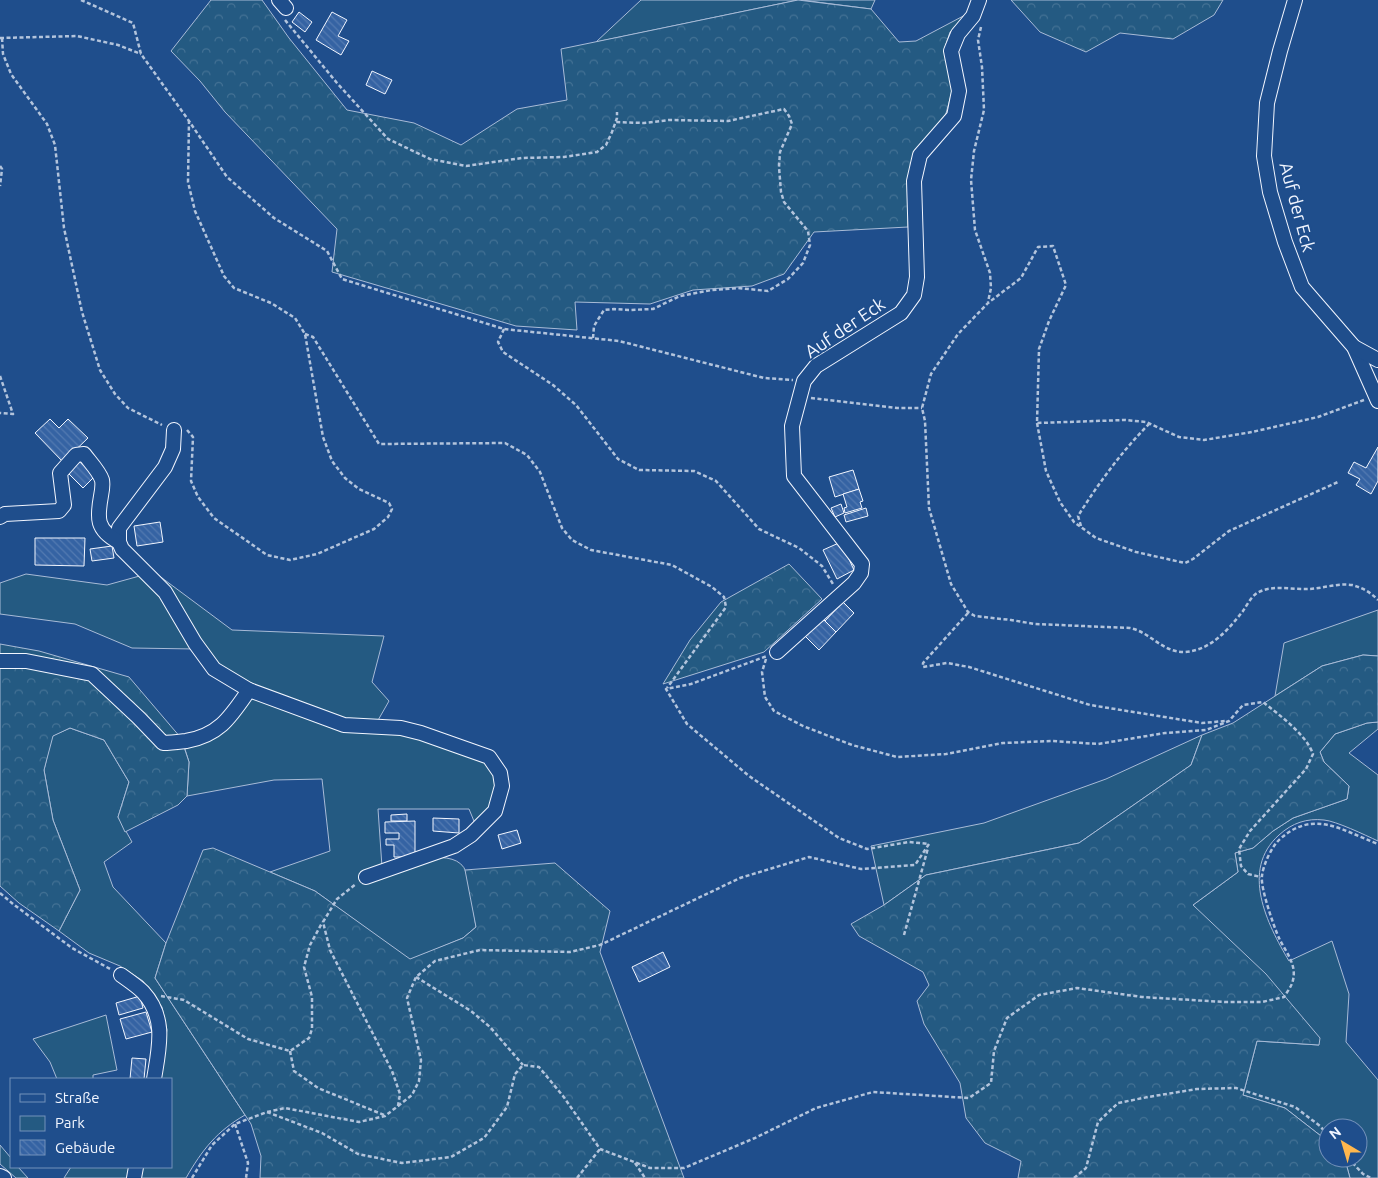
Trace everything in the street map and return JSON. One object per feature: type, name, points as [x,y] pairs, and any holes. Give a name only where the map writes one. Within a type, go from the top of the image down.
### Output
[{"type":"street","name":"Auf der Eck","points":[[772,654],[854,583],[861,573],[862,564],[794,476],[792,426],[804,380],[816,366],[901,313],[914,295],[917,278],[914,181],[920,155],[954,116],[959,91],[950,51],[958,34],[973,16],[979,0]]},
{"type":"street","name":"Auf der Eck","points":[[1295,0],[1268,103],[1264,156],[1268,183],[1285,242],[1302,287],[1354,347],[1377,397]]},
{"type":"street","points":[[1354,347],[1378,360]]},
{"type":"street","points":[[174,430],[173,450],[165,467],[119,528],[119,542],[122,549],[165,592],[195,643],[214,669],[249,690],[344,725],[401,728],[421,733],[489,757],[500,773],[502,786],[495,811],[470,835],[454,846],[366,877]]},
{"type":"street","points":[[0,517],[5,514],[59,511],[64,505],[60,473],[76,455],[84,454],[102,479],[103,487],[98,513],[100,526],[109,537],[119,542]]},
{"type":"street","points":[[0,661],[26,661],[92,674],[163,743],[200,738],[220,728],[229,719],[249,690]]},
{"type":"street","points":[[121,975],[143,992],[156,1011],[160,1035],[154,1078]]},
{"type":"street","points":[[0,1176],[4,1178]]},
{"type":"path","points":[[81,0],[133,23],[141,54],[227,177],[274,218],[327,251],[342,279],[504,329],[619,341],[764,378],[804,380]]},
{"type":"path","points":[[283,4],[285,19],[303,43],[388,139],[430,159],[466,166],[522,158],[564,157],[597,152],[606,145],[617,112]]},
{"type":"path","points":[[982,25],[978,40],[982,67],[984,110],[974,151],[971,180],[975,230],[990,274],[991,288],[988,303]]},
{"type":"path","points":[[141,54],[118,45],[77,36],[1,38],[3,54],[11,74],[47,124],[55,145],[64,228],[82,312],[100,370],[115,394],[128,408],[174,430],[186,427],[193,437],[191,481],[198,497],[214,518],[267,556],[290,560],[317,554],[374,529],[388,517],[392,509],[389,502],[359,489],[345,478],[332,461],[323,437],[305,334],[295,318],[271,304],[234,288],[224,276],[195,211],[188,182],[189,121]]},
{"type":"path","points":[[593,338],[594,326],[604,310],[653,309],[680,296],[712,290],[738,288],[768,291],[788,279],[803,263],[810,245],[808,230],[784,202],[780,192],[780,152],[792,124],[790,116],[784,109],[728,121],[669,120],[644,123],[615,122]]},
{"type":"path","points":[[0,166],[2,169],[0,186]]},
{"type":"path","points":[[1338,482],[1229,531],[1185,563],[1136,552],[1096,538],[1074,522],[1060,502],[1046,470],[1037,423],[1039,349],[1049,321],[1066,285],[1053,246],[1038,248],[1020,278],[988,303],[958,334],[930,374],[922,408],[925,421],[929,508],[951,584],[968,612],[975,616],[1035,624],[1130,628],[1138,630],[1172,651],[1186,652],[1209,645],[1218,639],[1228,630],[1254,595],[1270,588],[1310,589],[1350,585],[1363,588],[1378,600]]},
{"type":"path","points":[[504,329],[498,342],[503,352],[552,385],[576,405],[618,459],[639,470],[694,471],[716,481],[759,529],[799,548],[822,566],[840,595]]},
{"type":"path","points":[[305,334],[313,337],[379,444],[505,443],[527,455],[540,472],[562,528],[572,540],[591,550],[672,565],[712,586],[724,597],[726,607],[666,689]]},
{"type":"path","points":[[0,376],[14,414],[0,413]]},
{"type":"path","points":[[800,397],[897,408],[922,408]]},
{"type":"path","points":[[1037,423],[1125,420],[1149,424],[1179,437],[1204,440],[1252,432],[1318,416],[1377,397]]},
{"type":"path","points":[[1081,527],[1078,516],[1088,500],[1121,455],[1149,424]]},
{"type":"path","points":[[968,612],[923,663],[923,667],[946,663],[969,667],[1090,705],[1202,723],[1230,721]]},
{"type":"path","points":[[666,689],[691,684],[772,654]]},
{"type":"path","points":[[772,654],[762,672],[765,697],[774,711],[803,726],[852,746],[897,757],[946,754],[1003,743],[1052,741],[1098,744],[1165,733],[1206,730],[1230,721],[1243,705],[1263,702],[1284,718],[1310,745],[1313,754],[1306,769],[1250,830],[1239,849],[1241,866],[1248,874],[1261,877]]},
{"type":"path","points":[[666,689],[687,724],[749,776],[839,838],[867,849],[909,842],[929,844]]},
{"type":"path","points":[[416,977],[471,1011],[523,1065],[539,1067],[563,1096],[600,1149],[650,1168],[684,1168],[755,1138],[816,1108],[873,1092],[969,1098],[991,1083],[994,1051],[1007,1018],[1039,996],[1077,988],[1142,997],[1226,1002],[1262,1002],[1284,997],[1293,981],[1291,958],[1279,938],[1268,909],[1261,877],[1273,845],[1290,830],[1308,823],[1325,824],[1378,844]]},
{"type":"path","points":[[904,935],[929,844]]},
{"type":"path","points":[[192,1178],[212,1145],[235,1124],[267,1112],[285,1108],[359,1122],[385,1116],[412,1095],[419,1081],[421,1060],[407,998],[416,977],[435,961],[480,950],[570,952],[600,945],[740,878],[810,857],[861,868],[915,865],[929,844]]},
{"type":"path","points":[[290,1051],[308,1038],[312,1030],[312,997],[304,967],[310,945],[337,899],[366,877]]},
{"type":"path","points":[[0,893],[72,948],[121,975]]},
{"type":"path","points":[[323,922],[330,950],[392,1071],[400,1094],[398,1106]]},
{"type":"path","points":[[143,992],[184,1000],[248,1039],[290,1051]]},
{"type":"path","points":[[290,1051],[294,1071],[318,1088],[385,1116]]},
{"type":"path","points":[[267,1112],[322,1134],[358,1154],[402,1163],[451,1157],[484,1138],[507,1107],[515,1074],[523,1065]]},
{"type":"path","points":[[1074,1178],[1086,1168],[1098,1122],[1118,1103],[1197,1089],[1236,1088],[1295,1107],[1318,1124]]},
{"type":"path","points":[[235,1124],[248,1164],[246,1178]]},
{"type":"path","points":[[577,1178],[600,1149]]},
{"type":"path","points":[[634,1162],[645,1178]]},
{"type":"path","points":[[1357,1168],[1363,1174],[1371,1178]]},
{"type":"green space","points":[[211,0],[262,0],[289,38],[347,110],[414,123],[461,145],[517,109],[567,100],[561,49],[798,0],[871,9],[899,42],[916,41],[967,14],[950,32],[945,47],[953,88],[945,117],[908,181],[908,227],[814,232],[784,274],[752,286],[693,290],[650,304],[575,302],[577,330],[516,326],[332,272],[337,229],[225,112],[200,81],[171,51]]},
{"type":"green space","points":[[641,0],[798,0],[596,42]]},
{"type":"green space","points":[[801,0],[875,0],[871,9]]},
{"type":"green space","points":[[1011,0],[1223,0],[1214,15],[1173,39],[1120,33],[1086,52],[1040,32]]},
{"type":"green space","points":[[789,564],[822,599],[764,652],[663,684],[690,640],[721,602]]},
{"type":"green space","points":[[154,572],[232,630],[384,636],[372,682],[389,701],[377,722],[344,720],[250,687],[195,649],[132,648],[75,624],[0,614],[0,583],[26,574],[107,585]]},
{"type":"green space","points":[[1378,610],[1378,656],[1363,655],[1322,666],[1275,696],[1284,643]]},
{"type":"green space","points":[[0,644],[39,651],[129,677],[181,738],[189,762],[187,796],[178,805],[125,832],[118,817],[129,782],[104,740],[70,728],[53,736],[44,770],[53,820],[80,890],[59,931],[19,903],[0,886]]},
{"type":"green space","points":[[1363,655],[1378,656],[1378,722],[1367,723],[1335,734],[1320,752],[1324,762],[1349,786],[1347,799],[1293,818],[1273,831],[1253,848],[1235,853],[1238,872],[1193,905],[1266,974],[1320,1038],[1319,1045],[1257,1041],[1243,1095],[1285,1108],[1318,1134],[1318,1168],[1347,1168],[1350,1178],[1018,1178],[1021,1161],[985,1143],[966,1118],[960,1083],[924,1024],[917,1001],[929,985],[923,972],[859,936],[851,924],[884,905],[926,875],[1079,843],[1191,765],[1202,735],[1233,723],[1322,666]]},
{"type":"green space","points":[[261,698],[329,724],[395,730],[486,760],[498,784],[490,808],[476,826],[469,809],[378,809],[382,867],[441,857],[452,859],[461,864],[468,879],[476,927],[463,938],[410,960],[315,891],[270,872],[330,851],[322,779],[274,780],[187,796],[189,762],[183,743],[251,699]]},
{"type":"green space","points":[[1378,722],[1378,729],[1349,753],[1378,775],[1378,841],[1329,821],[1312,820],[1300,822],[1289,827],[1279,835],[1267,849],[1261,864],[1259,880],[1266,914],[1289,961],[1332,941],[1349,994],[1346,1042],[1378,1080],[1378,1178],[1350,1178],[1347,1168],[1368,1168],[1368,1118],[1318,1118],[1318,1134],[1285,1108],[1243,1095],[1257,1041],[1319,1045],[1193,905],[1238,872],[1235,853],[1253,848],[1273,831],[1293,818],[1347,799],[1349,786],[1324,762],[1320,752],[1335,734],[1367,723]]},
{"type":"green space","points":[[70,728],[104,740],[129,782],[118,817],[132,842],[104,862],[113,887],[166,943],[155,978],[245,1115],[226,1128],[211,1142],[186,1178],[138,1178],[139,1168],[172,1168],[172,1078],[158,1078],[167,1030],[162,1007],[143,981],[120,966],[89,953],[59,931],[80,890],[53,820],[44,770],[52,736]]},
{"type":"green space","points":[[1202,735],[1191,765],[1079,843],[926,875],[884,905],[871,846],[984,823],[1106,779]]},
{"type":"green space","points":[[213,848],[315,891],[410,959],[463,938],[476,927],[465,870],[555,863],[610,911],[600,952],[684,1178],[260,1178],[261,1156],[251,1124],[155,978],[166,943],[203,850]]},
{"type":"green space","points":[[106,1015],[117,1070],[93,1075],[93,1078],[57,1078],[50,1062],[33,1039]]},
{"type":"green space","points":[[0,1145],[10,1157],[10,1168],[19,1168],[28,1178],[16,1178],[0,1164]]},
{"type":"green space","points":[[70,1168],[133,1168],[132,1178],[64,1178]]},
{"type":"building","points":[[299,12],[312,22],[305,32],[292,22]]},
{"type":"building","points":[[332,12],[347,20],[338,36],[349,41],[341,55],[316,40]]},
{"type":"building","points":[[372,71],[392,80],[385,94],[366,85]]},
{"type":"building","points":[[50,419],[59,428],[68,419],[88,438],[63,462],[35,433]]},
{"type":"building","points":[[1378,447],[1378,481],[1371,494],[1356,485],[1360,479],[1348,473],[1354,462],[1366,468]]},
{"type":"building","points":[[80,458],[97,474],[83,488],[67,472]]},
{"type":"building","points":[[853,470],[859,489],[835,497],[829,477]]},
{"type":"building","points":[[859,489],[863,501],[860,502],[862,508],[845,513],[844,508],[847,507],[843,494]]},
{"type":"building","points":[[841,504],[844,513],[835,517],[831,508]]},
{"type":"building","points":[[866,508],[868,516],[846,522],[844,515]]},
{"type":"building","points":[[160,522],[163,542],[137,546],[134,526]]},
{"type":"building","points":[[35,538],[85,538],[84,566],[35,565]]},
{"type":"building","points":[[841,542],[854,570],[837,579],[823,550]]},
{"type":"building","points":[[112,546],[114,558],[92,561],[90,549]]},
{"type":"building","points":[[843,602],[854,613],[836,632],[825,621]]},
{"type":"building","points":[[822,618],[836,632],[819,650],[805,636]]},
{"type":"building","points":[[407,814],[407,821],[391,821],[391,815]]},
{"type":"building","points":[[433,818],[459,819],[459,833],[433,831]]},
{"type":"building","points":[[415,821],[415,857],[394,857],[394,845],[386,845],[386,839],[399,839],[399,833],[385,833],[385,822]]},
{"type":"building","points":[[517,830],[521,843],[502,849],[498,835]]},
{"type":"building","points":[[663,952],[670,967],[639,982],[632,967]]},
{"type":"building","points":[[140,996],[143,1008],[119,1015],[116,1003]]},
{"type":"building","points":[[146,1012],[152,1032],[126,1039],[120,1019]]},
{"type":"building","points":[[132,1058],[146,1059],[144,1078],[130,1078]]}]
